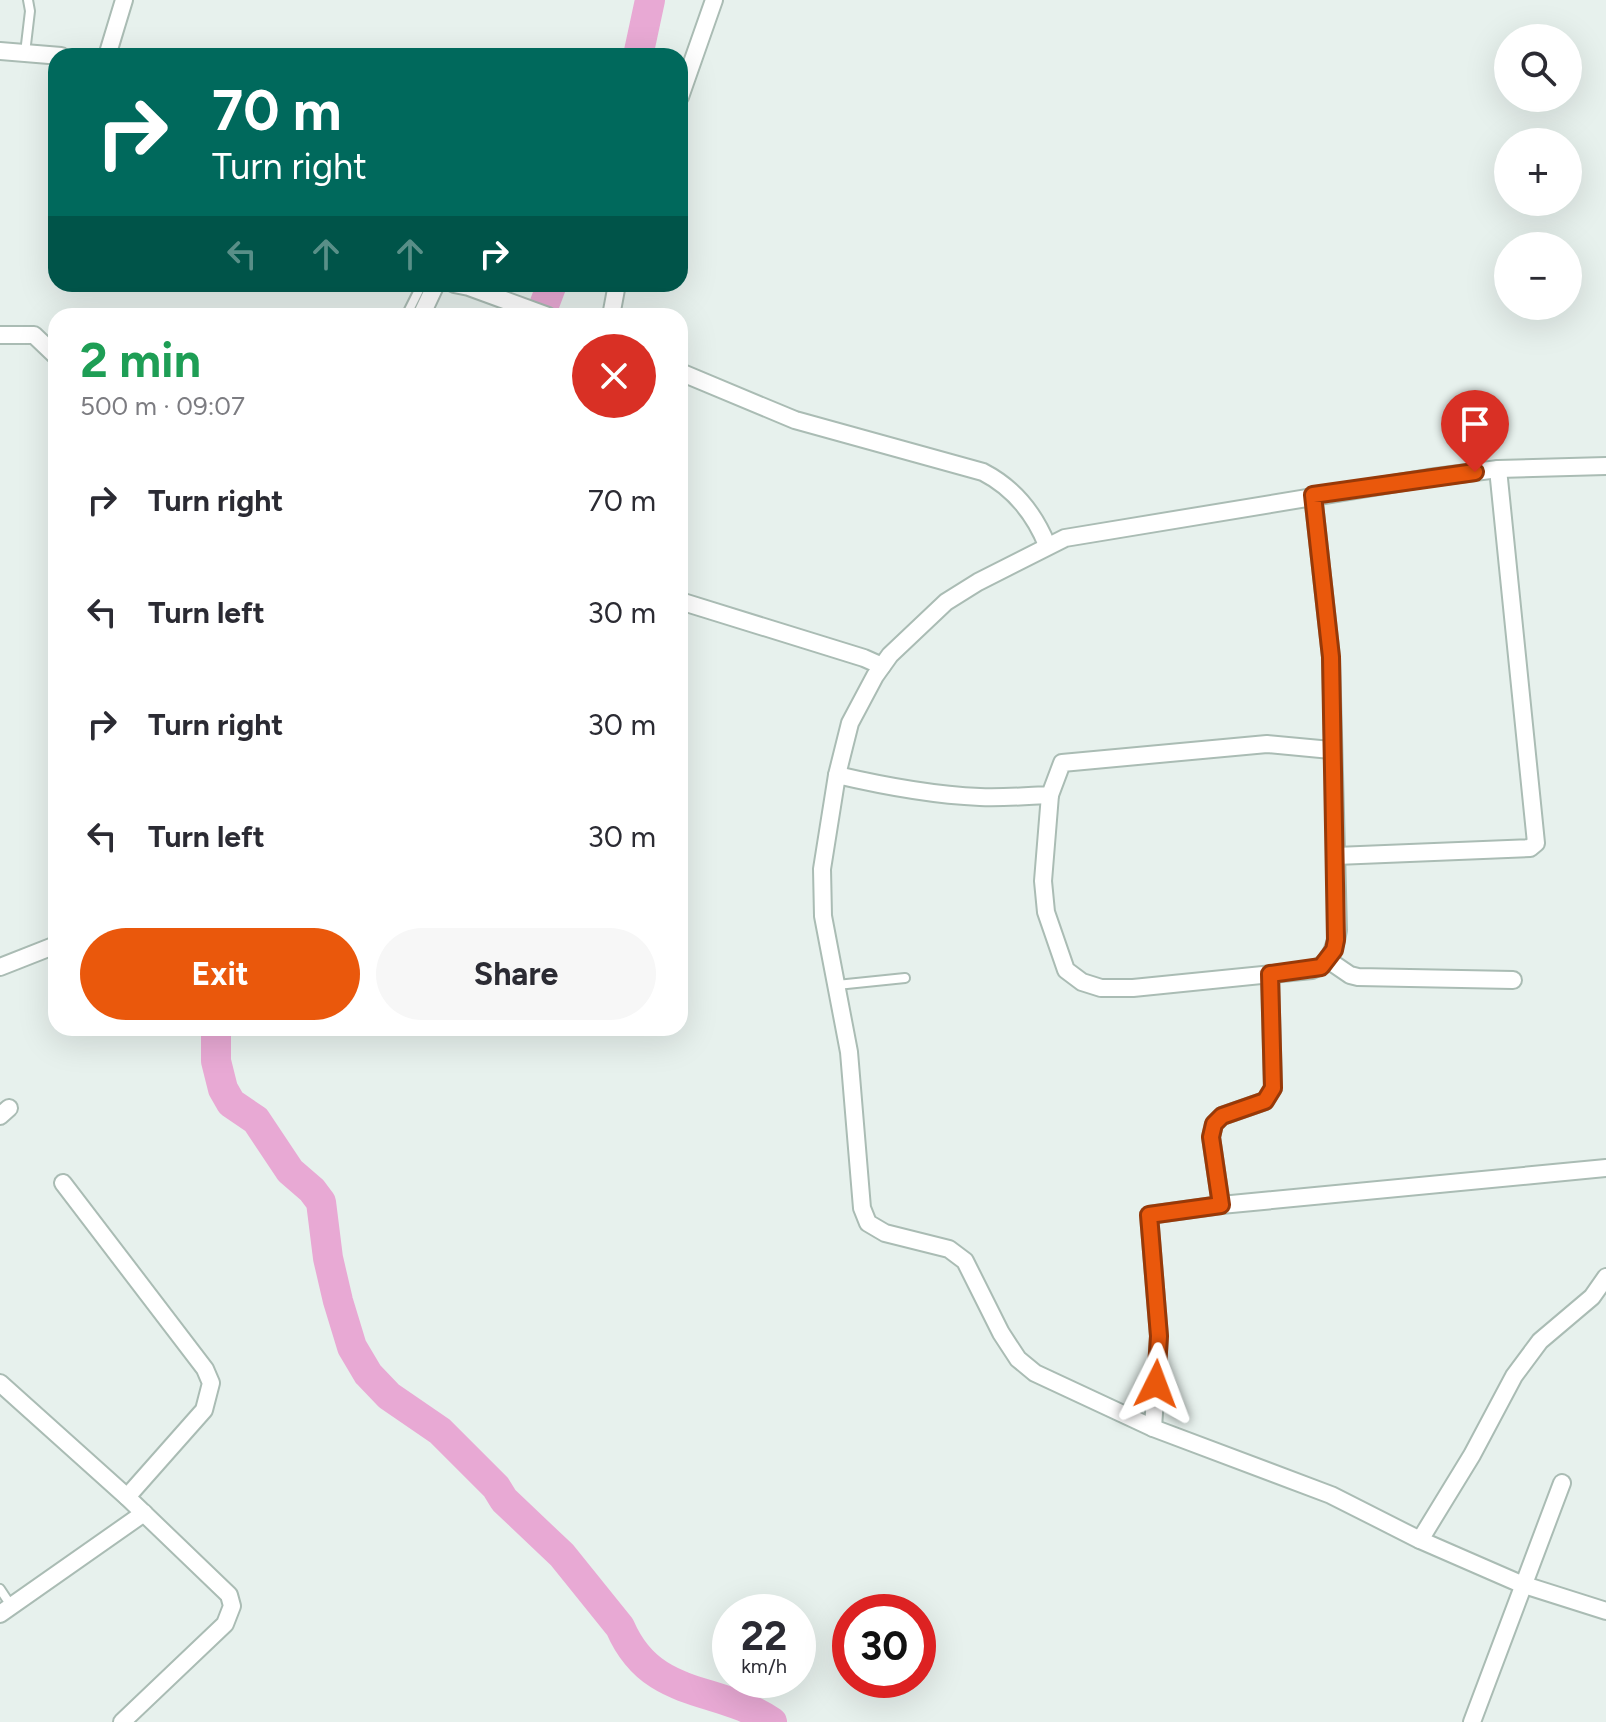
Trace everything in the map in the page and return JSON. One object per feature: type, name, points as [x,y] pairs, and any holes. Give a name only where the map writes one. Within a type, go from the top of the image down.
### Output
[{"type":"street","points":[[109,48],[124,0]]},
{"type":"street","points":[[688,74],[714,0]]},
{"type":"street","points":[[0,51],[48,55]]},
{"type":"street","points":[[484,292],[527,308]]},
{"type":"street","points":[[0,335],[34,335],[48,348]]},
{"type":"street","points":[[688,375],[795,420],[983,472],[1015,493],[1042,532],[1047,545]]},
{"type":"street","points":[[1606,466],[1498,469],[1313,495],[1065,538],[1047,545],[946,602],[882,666],[850,723],[837,775],[822,882],[823,916],[849,1052],[862,1208],[868,1223],[885,1233],[949,1249],[965,1261],[1001,1333],[1035,1373],[1153,1428],[1331,1495],[1420,1540],[1521,1584],[1606,1611]]},
{"type":"street","points":[[1336,856],[1530,848],[1536,843],[1498,469]]},
{"type":"street","points":[[1313,495],[1331,657],[1338,930],[1334,950],[1321,967],[1312,970],[1133,988],[1101,988],[1082,982],[1066,970],[1046,912],[1043,881],[1050,795],[1062,763],[1267,744],[1331,750]]},
{"type":"street","points":[[688,603],[882,666]]},
{"type":"street","points":[[837,775],[900,789],[982,798],[1050,795]]},
{"type":"street","points":[[0,967],[48,948]]},
{"type":"street","points":[[1328,960],[1358,977],[1513,980]]},
{"type":"street","points":[[1221,1205],[1211,1137],[1214,1124],[1222,1116],[1265,1101],[1273,1088],[1270,974]]},
{"type":"street","points":[[1153,1428],[1159,1336],[1149,1215],[1221,1205],[1606,1168]]},
{"type":"street","points":[[63,1183],[205,1369],[211,1383],[204,1410],[127,1497]]},
{"type":"street","points":[[1420,1540],[1472,1455],[1514,1376],[1540,1341],[1592,1297],[1606,1277]]},
{"type":"street","points":[[2,1389],[127,1497],[229,1595],[232,1606],[225,1624],[122,1722]]},
{"type":"street","points":[[1472,1722],[1521,1584],[1562,1483]]},
{"type":"street","points":[[6,1610],[144,1513]]},
{"type":"lane","points":[[25,53],[30,11],[28,0]]},
{"type":"lane","points":[[837,985],[905,978]]},
{"type":"lane","points":[[0,1589],[6,1610]]},
{"type":"waterway","points":[[640,48],[650,0]]},
{"type":"waterway","points":[[543,308],[549,292]]},
{"type":"waterway","points":[[216,1036],[216,1061],[223,1089],[231,1103],[256,1120],[290,1171],[321,1202],[328,1258],[338,1301],[352,1347],[368,1374],[389,1396],[440,1431],[496,1487],[504,1500],[562,1555],[649,1668],[667,1680],[751,1710],[772,1722]]},
{"type":"route","points":[[1156,1384],[1159,1336],[1149,1215],[1221,1205],[1211,1137],[1214,1124],[1222,1116],[1265,1101],[1273,1088],[1270,974],[1321,967],[1334,950],[1338,930],[1331,657],[1313,495],[1475,472]]}]
